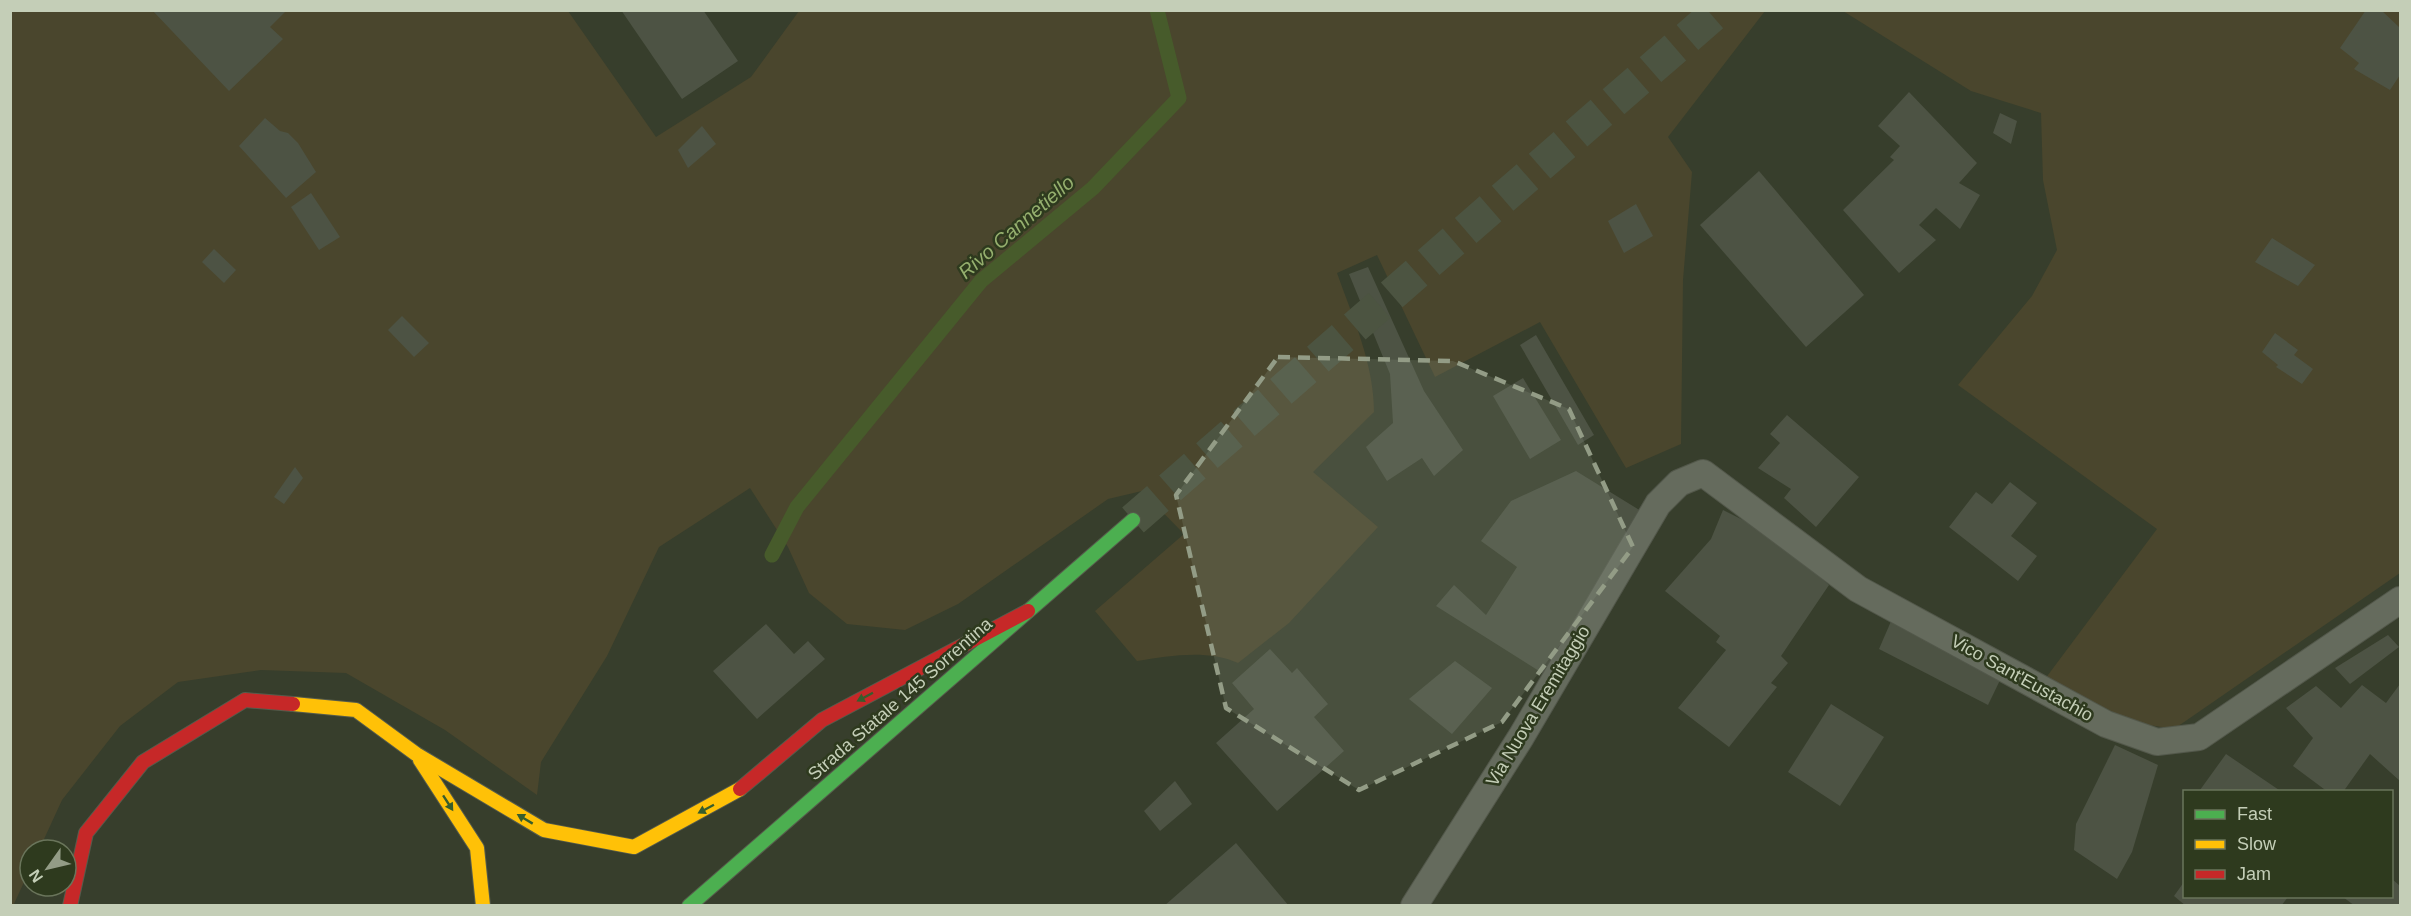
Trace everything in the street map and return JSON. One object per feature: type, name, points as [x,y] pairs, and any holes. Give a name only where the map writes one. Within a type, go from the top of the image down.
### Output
[{"type":"highway","name":"Strada Statale 145 Sorrentina","points":[[689,906],[1133,520]]},
{"type":"highway","points":[[70,906],[86,833],[143,762],[244,700],[356,710],[416,754],[544,830],[634,847],[732,795],[822,720],[1028,611]]},
{"type":"highway","points":[[416,754],[477,848],[483,906]]},
{"type":"lane","name":"Vico Sant'Eustachio","points":[[1658,504],[1680,483],[1703,473],[1858,589],[2106,724],[2157,742],[2199,737],[2400,600]]},
{"type":"lane","name":"Via Nuova Eremitaggio","points":[[1414,906],[1521,737],[1658,504]]},
{"type":"highlighted area","points":[[1278,357],[1453,361],[1569,409],[1633,547],[1502,722],[1359,790],[1226,708],[1176,495]]},
{"type":"shaded area","points":[[10,11],[568,11],[656,137],[751,77],[799,11],[1765,11],[1668,137],[1692,172],[1683,280],[1681,444],[1626,468],[1540,322],[1435,377],[1377,255],[1337,273],[1367,359],[1374,412],[1313,472],[1378,527],[1289,623],[1238,663],[1201,655],[1137,661],[1095,611],[1184,534],[1142,491],[1108,499],[958,604],[905,630],[847,624],[809,593],[788,547],[750,488],[659,547],[607,656],[541,762],[537,795],[445,730],[346,673],[261,670],[178,682],[120,726],[62,800],[45,838],[18,838],[18,895],[13,906],[10,905]]},
{"type":"shaded area","points":[[1843,11],[2400,11],[2400,573],[2174,729],[2130,722],[2045,679],[2157,529],[1958,385],[2032,296],[2057,250],[2043,180],[2041,113],[1971,91]]},
{"type":"building","points":[[152,10],[287,10],[270,27],[283,39],[229,91]]},
{"type":"building","points":[[621,10],[703,10],[738,61],[682,99]]},
{"type":"building","points":[[2366,10],[2381,10],[2400,28],[2400,75],[2390,90],[2354,69],[2359,63],[2340,48]]},
{"type":"building","points":[[1909,92],[1977,163],[1959,183],[1980,195],[1960,229],[1936,208],[1919,225],[1936,240],[1899,273],[1843,210],[1894,160],[1890,157],[1900,146],[1878,126]]},
{"type":"building","points":[[2000,113],[2017,121],[2011,144],[1993,133]]},
{"type":"building","points":[[265,118],[280,131],[288,133],[298,143],[316,172],[286,198],[239,146]]},
{"type":"building","points":[[702,126],[716,144],[688,168],[678,150]]},
{"type":"building","points":[[1759,171],[1864,295],[1806,347],[1700,225]]},
{"type":"building","points":[[311,193],[340,237],[319,250],[291,207]]},
{"type":"building","points":[[1636,204],[1653,236],[1624,253],[1608,221]]},
{"type":"building","points":[[2272,238],[2315,265],[2298,286],[2255,262]]},
{"type":"building","points":[[214,249],[236,270],[224,283],[202,262]]},
{"type":"building","points":[[1368,267],[1424,391],[1463,450],[1434,476],[1422,458],[1387,481],[1366,447],[1393,423],[1390,374],[1349,274]]},
{"type":"building","points":[[402,316],[429,343],[414,357],[388,330]]},
{"type":"building","points":[[2275,333],[2298,350],[2294,355],[2313,369],[2302,384],[2276,367],[2278,365],[2262,352]]},
{"type":"building","points":[[1536,335],[1594,435],[1578,445],[1520,345]]},
{"type":"building","points":[[1523,378],[1561,440],[1530,459],[1493,396]]},
{"type":"building","points":[[1787,415],[1859,477],[1816,527],[1784,498],[1791,489],[1758,468],[1780,443],[1770,434]]},
{"type":"building","points":[[295,467],[303,478],[284,504],[274,497]]},
{"type":"building","points":[[1576,471],[1641,511],[1547,676],[1436,606],[1454,585],[1486,615],[1517,567],[1481,541],[1511,501]]},
{"type":"building","points":[[2010,482],[2037,503],[2011,536],[2037,556],[2018,581],[1949,527],[1976,492],[1992,504]]},
{"type":"building","points":[[1723,510],[1771,534],[1829,585],[1781,656],[1788,663],[1771,683],[1777,687],[1729,747],[1678,708],[1726,650],[1716,642],[1720,636],[1665,591],[1711,539]]},
{"type":"building","points":[[1892,619],[2003,674],[1988,705],[1879,649]]},
{"type":"building","points":[[766,624],[794,654],[808,641],[825,659],[757,719],[713,671]]},
{"type":"building","points":[[2388,635],[2399,647],[2350,684],[2335,668]]},
{"type":"building","points":[[1270,649],[1292,673],[1297,668],[1328,704],[1314,717],[1344,751],[1277,811],[1216,743],[1254,709],[1232,683]]},
{"type":"building","points":[[1455,661],[1492,688],[1452,734],[1409,699]]},
{"type":"building","points":[[2400,684],[2400,781],[2370,754],[2344,790],[2325,790],[2293,766],[2313,738],[2286,708],[2316,686],[2341,708],[2362,685],[2386,703]]},
{"type":"building","points":[[1831,704],[1884,737],[1840,806],[1788,772]]},
{"type":"building","points":[[2115,745],[2158,765],[2132,852],[2117,879],[2074,850],[2076,824]]},
{"type":"building","points":[[2226,754],[2279,790],[2200,790]]},
{"type":"building","points":[[1175,781],[1192,804],[1160,831],[1144,811]]},
{"type":"building","points":[[1236,843],[1289,906],[1164,906]]},
{"type":"building","points":[[2393,880],[2400,886],[2400,906],[2355,906],[2344,898],[2393,898]]},
{"type":"building","points":[[2183,883],[2183,898],[2287,898],[2281,906],[2186,906],[2174,896]]},
{"type":"waterway","name":"Rivo Cannetiello","points":[[772,555],[797,507],[981,281],[1093,188],[1179,98],[1157,10]]},
{"type":"tunnel","points":[[1133,520],[1719,10]]},
{"type":"traffic: fast","points":[[689,906],[1133,520]]},
{"type":"traffic: slow","points":[[293,704],[356,710],[416,754],[544,830],[634,847],[740,789]]},
{"type":"traffic: slow","points":[[420,760],[477,848],[483,906]]},
{"type":"traffic: jam","points":[[740,789],[822,720],[1028,611]]},
{"type":"traffic: jam","points":[[70,906],[86,833],[143,762],[245,700],[293,704]]}]
